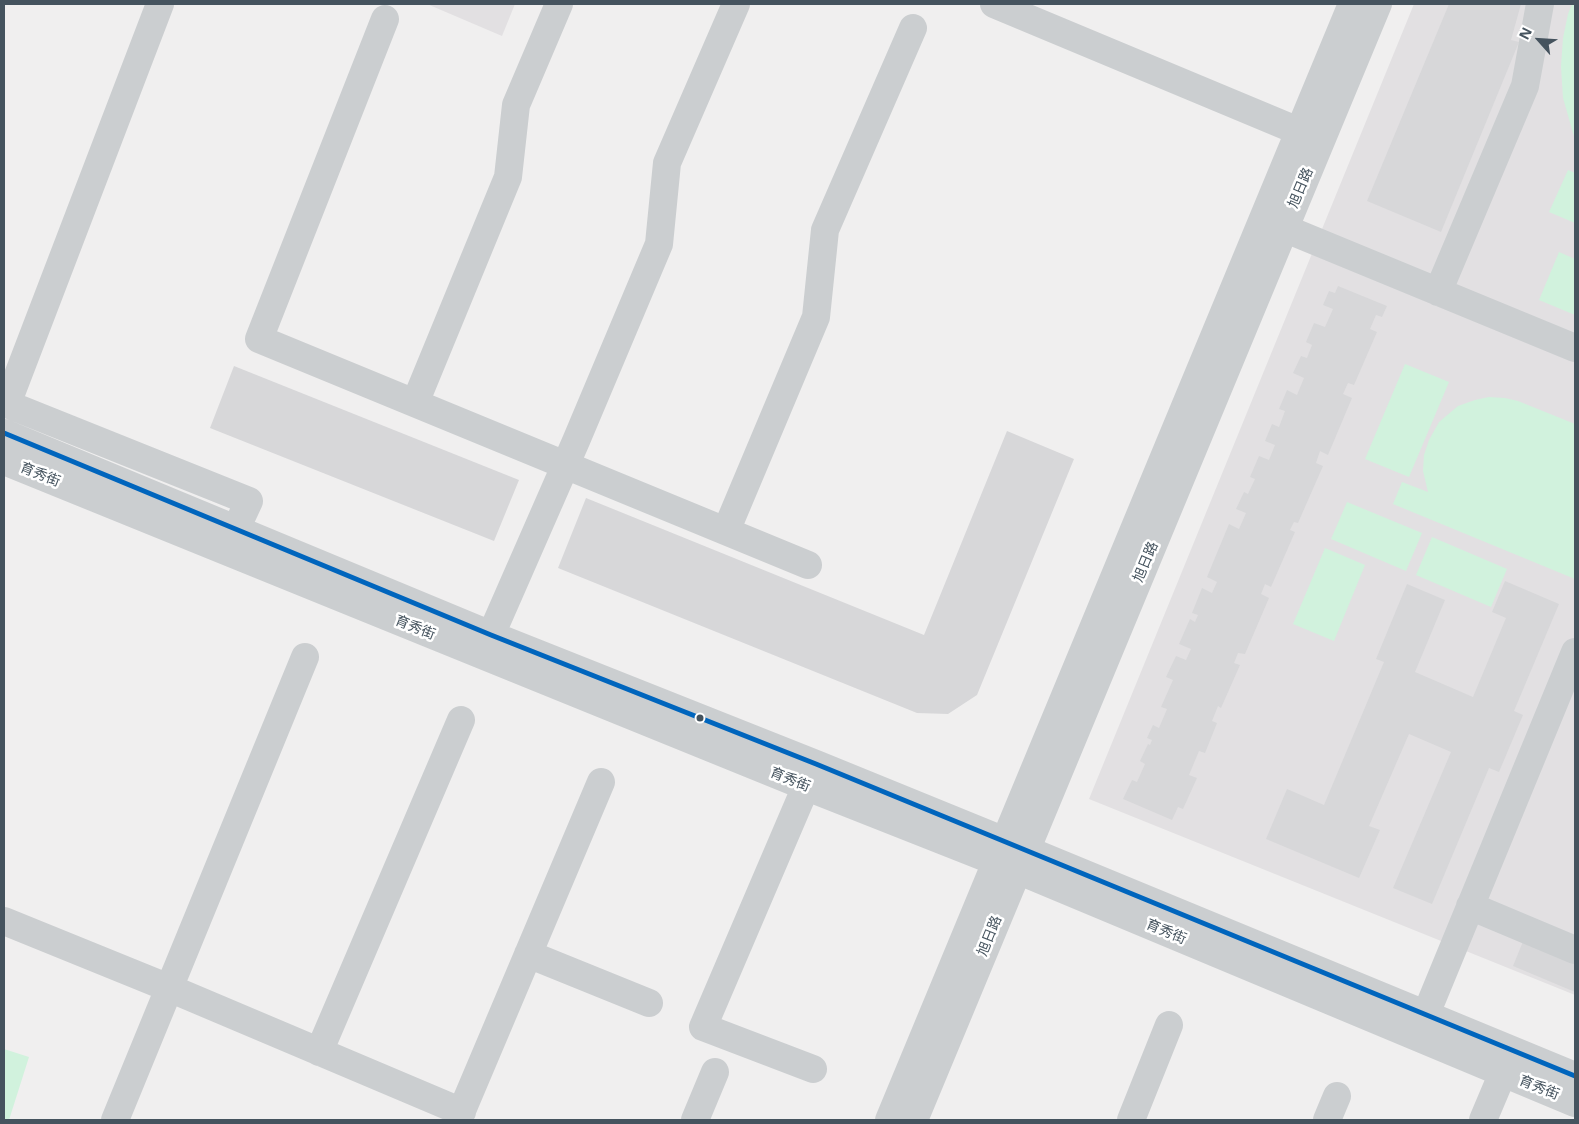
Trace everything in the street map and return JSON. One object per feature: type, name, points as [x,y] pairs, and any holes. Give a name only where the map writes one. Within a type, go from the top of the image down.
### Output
[{"type":"street","points":[[160,4],[8,404],[249,501],[236,529]]},
{"type":"street","points":[[415,403],[508,177],[516,106],[559,4]]},
{"type":"street","points":[[491,635],[576,441],[659,244],[667,163],[736,4]]},
{"type":"street","points":[[994,4],[1310,136]]},
{"type":"street","name":"旭日路","points":[[914,1120],[1012,855],[1310,136],[1352,4]]},
{"type":"street","name":"旭日路","points":[[1310,136],[1378,4]]},
{"type":"street","points":[[1438,292],[1524,86],[1540,4]]},
{"type":"street","points":[[385,19],[259,339],[808,565]]},
{"type":"street","points":[[726,530],[816,317],[825,230],[914,28]]},
{"type":"street","points":[[1274,224],[1575,348]]},
{"type":"street","name":"育秀街","points":[[4,433],[491,635],[811,775]]},
{"type":"street","name":"育秀街","points":[[4,461],[1012,855],[1508,1062],[1575,1103]]},
{"type":"street","points":[[1421,1026],[1575,652]]},
{"type":"street","points":[[115,1120],[305,657]]},
{"type":"street","points":[[320,1052],[461,720]]},
{"type":"street","points":[[811,775],[703,1027],[813,1069]]},
{"type":"street","points":[[4,921],[320,1052],[460,1116],[601,782]]},
{"type":"street","name":"旭日路","points":[[889,1120],[1012,855]]},
{"type":"street","points":[[1470,906],[1575,950]]},
{"type":"street","points":[[528,954],[648,1003]]},
{"type":"street","points":[[1131,1120],[1169,1025]]},
{"type":"street","points":[[1483,1120],[1508,1062]]},
{"type":"street","name":"育秀街","points":[[1508,1062],[1575,1076]]},
{"type":"street","points":[[695,1120],[715,1072]]},
{"type":"shaded area","points":[[427,4],[515,4],[502,36]]},
{"type":"shaded area","points":[[1414,4],[1575,4],[1575,995],[1089,799]]},
{"type":"green space","points":[[1572,4],[1575,4],[1575,140],[1563,98],[1561,66],[1563,38]]},
{"type":"green space","points":[[1568,170],[1575,173],[1575,223],[1549,212]]},
{"type":"green space","points":[[1559,252],[1575,259],[1575,315],[1539,300]]},
{"type":"green space","points":[[1405,364],[1449,382],[1409,477],[1365,459]]},
{"type":"green space","points":[[1489,397],[1518,401],[1575,424],[1575,579],[1393,504],[1402,482],[1428,492],[1423,471],[1424,455],[1429,440],[1439,422],[1458,406]]},
{"type":"green space","points":[[1347,502],[1422,533],[1406,571],[1331,539]]},
{"type":"green space","points":[[1432,537],[1507,569],[1491,607],[1416,575]]},
{"type":"green space","points":[[1325,548],[1365,565],[1334,641],[1293,624]]},
{"type":"green space","points":[[4,1049],[29,1057],[9,1120],[4,1120]]},
{"type":"building","points":[[1449,4],[1521,4],[1511,40],[1519,42],[1441,232],[1367,201]]},
{"type":"building","points":[[1338,286],[1387,306],[1382,317],[1376,315],[1370,329],[1377,332],[1354,385],[1348,383],[1343,394],[1352,398],[1328,455],[1320,451],[1316,463],[1323,466],[1298,523],[1294,522],[1290,530],[1295,532],[1271,587],[1265,584],[1261,594],[1269,598],[1245,654],[1238,653],[1234,663],[1240,665],[1221,708],[1218,706],[1212,721],[1217,723],[1205,753],[1199,751],[1189,775],[1197,778],[1183,809],[1178,807],[1172,820],[1123,799],[1132,780],[1137,782],[1145,764],[1140,761],[1152,740],[1147,738],[1153,725],[1159,728],[1167,709],[1161,707],[1173,680],[1166,677],[1176,656],[1186,660],[1191,649],[1179,644],[1190,619],[1195,622],[1198,615],[1192,613],[1202,588],[1212,593],[1217,582],[1207,577],[1229,524],[1239,529],[1246,513],[1236,509],[1244,492],[1248,494],[1255,479],[1250,477],[1259,456],[1269,460],[1275,445],[1265,441],[1272,424],[1279,427],[1285,411],[1279,409],[1287,390],[1297,395],[1304,378],[1293,373],[1301,356],[1307,358],[1312,345],[1306,342],[1314,323],[1325,327],[1333,309],[1323,305],[1329,291],[1335,293]]},
{"type":"building","points":[[234,366],[519,480],[494,541],[210,428]]},
{"type":"building","points":[[1007,431],[1074,459],[977,695],[948,714],[917,713],[558,568],[586,498],[924,635]]},
{"type":"building","points":[[1505,581],[1559,604],[1514,711],[1523,715],[1499,772],[1489,768],[1432,904],[1393,888],[1451,752],[1409,734],[1369,826],[1380,830],[1359,878],[1266,839],[1287,789],[1324,805],[1384,662],[1376,659],[1407,584],[1445,600],[1415,672],[1473,697],[1506,618],[1492,612]]},
{"type":"building","points":[[1524,939],[1575,957],[1575,992],[1513,966]]},
{"type":"transit line","points":[[4,433],[491,635],[816,764],[1575,1076]]}]
